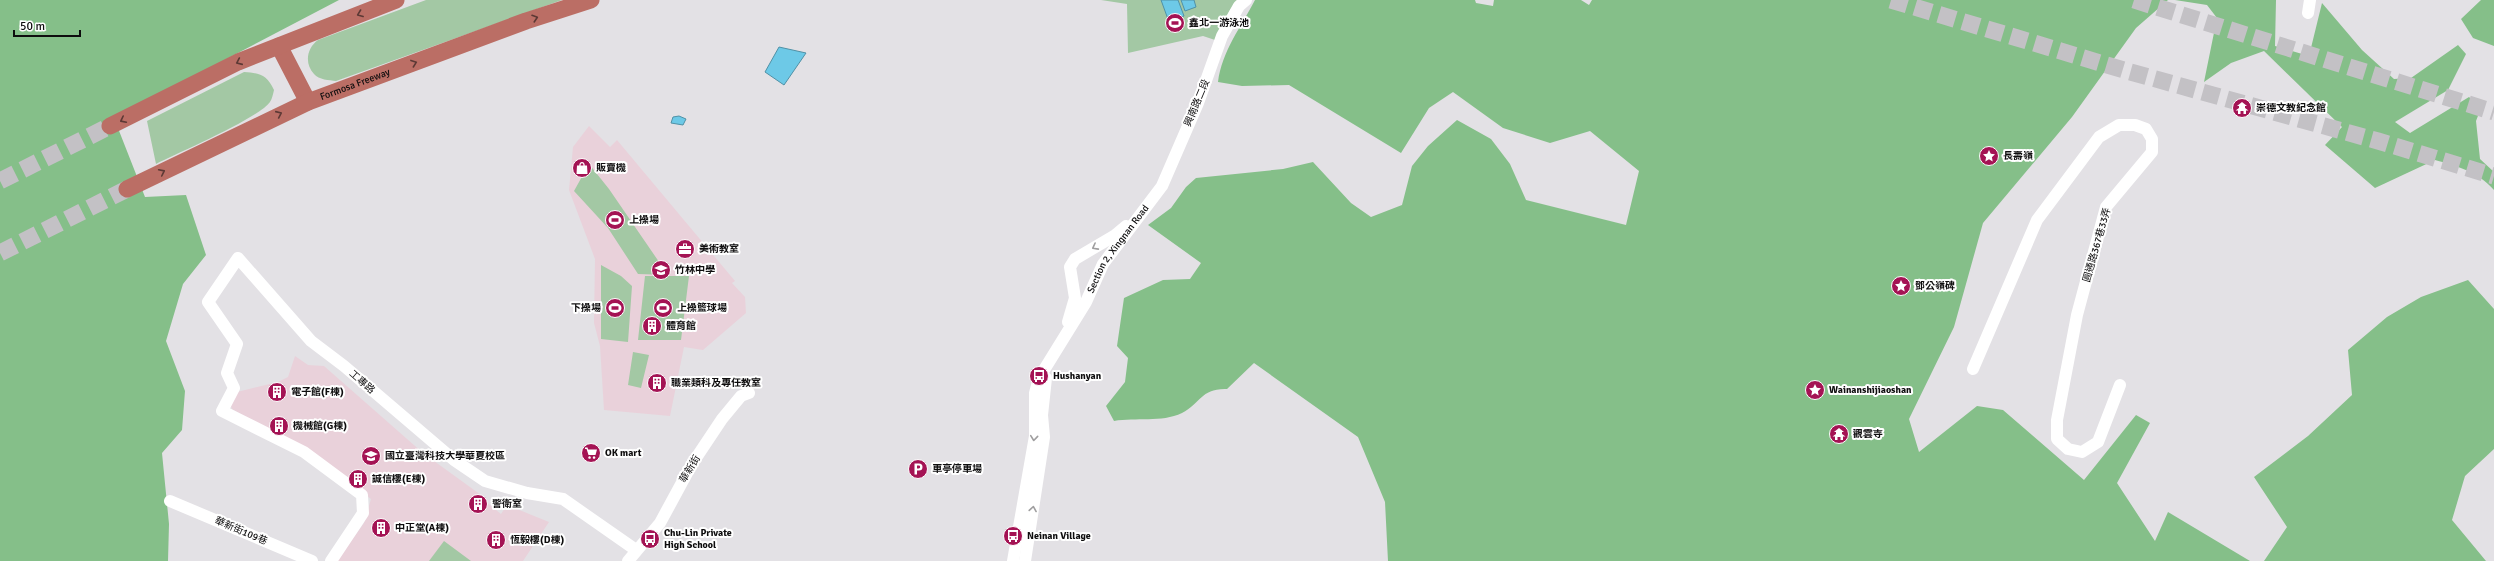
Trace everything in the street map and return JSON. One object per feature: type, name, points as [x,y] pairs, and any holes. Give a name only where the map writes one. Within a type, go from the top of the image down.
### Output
[{"type":"highway","points":[[110,126],[238,62],[396,0]]},
{"type":"highway","name":"Formosa Freeway","points":[[127,189],[308,102],[526,21],[591,0]]},
{"type":"highway","points":[[279,46],[308,102]]},
{"type":"street","name":"興南路二段","points":[[1148,206],[1162,186],[1198,103],[1222,36],[1238,6],[1246,0]]},
{"type":"street","points":[[2308,13],[2310,0]]},
{"type":"street","name":"圓通路367巷33弄","points":[[1973,369],[2037,220],[2099,137],[2119,125],[2135,125],[2146,129],[2152,139],[2152,152],[2106,206],[2077,315],[2057,420],[2058,439],[2068,449],[2082,452],[2098,442],[2120,385]]},
{"type":"street","name":"Section 2, Xingnan Road","points":[[1059,346],[1075,298],[1070,268],[1075,259],[1114,236],[1148,206]]},
{"type":"street","name":"Section 2, Xingnan Road","points":[[1013,561],[1035,436],[1035,393],[1039,378],[1086,302],[1103,264],[1148,206]]},
{"type":"street","name":"工專路","points":[[331,561],[363,513],[362,495],[304,452],[222,411],[234,388],[226,373],[237,344],[208,302],[238,258],[310,341],[344,366],[454,460],[485,481],[527,493],[563,499],[636,550]]},
{"type":"street","name":"Section 2, Xingnan Road","points":[[1025,561],[1044,437],[1042,414],[1050,361]]},
{"type":"street","name":"華新街","points":[[628,561],[660,523],[692,464],[722,419],[741,396],[749,393]]},
{"type":"street","name":"華新街109巷","points":[[170,501],[312,561]]},
{"type":"shaded area","name":"竹林中學","points":[[589,126],[610,147],[617,140],[735,281],[732,283],[745,297],[746,313],[703,350],[684,347],[670,416],[604,410],[600,346],[594,323],[595,259],[569,190],[573,147]]},
{"type":"shaded area","name":"國立臺灣科技大學華夏校區","points":[[295,356],[308,365],[324,366],[423,453],[481,495],[480,497],[501,514],[507,505],[549,522],[523,561],[337,561],[364,523],[371,499],[311,454],[232,409],[230,403],[237,392],[278,382],[288,377]]},
{"type":"green space","points":[[0,0],[339,0],[114,118],[145,197],[186,195],[206,255],[183,284],[166,341],[185,391],[182,430],[162,453],[169,524],[168,561],[0,561]]},
{"type":"green space","points":[[426,0],[562,0],[336,81],[316,76],[311,70],[308,61],[309,51],[318,40]]},
{"type":"green space","name":"鑫北一游泳池","points":[[1101,0],[1238,0],[1230,10],[1215,40],[1203,36],[1128,53],[1127,4]]},
{"type":"green space","points":[[1255,0],[1475,0],[1476,3],[1493,6],[1494,0],[1581,0],[1589,5],[1592,0],[2168,0],[2136,28],[2072,117],[1983,223],[1954,327],[1909,419],[1919,452],[1977,406],[2003,410],[2084,480],[2136,415],[2150,423],[2117,483],[2155,541],[2168,512],[2250,561],[1388,561],[1385,502],[1358,437],[1254,363],[1227,389],[1218,389],[1206,394],[1182,413],[1166,418],[1114,421],[1106,406],[1125,382],[1128,358],[1117,346],[1124,298],[1163,280],[1190,279],[1201,263],[1148,225],[1171,208],[1186,187],[1196,178],[1283,169],[1313,162],[1351,203],[1371,217],[1402,205],[1412,166],[1428,146],[1457,120],[1491,139],[1510,164],[1526,200],[1626,225],[1639,171],[1590,131],[1550,143],[1503,128],[1453,92],[1429,108],[1401,153],[1289,85],[1242,86],[1218,82],[1220,71],[1228,50]]},
{"type":"green space","points":[[2175,0],[2276,0],[2275,46],[2309,56],[2322,3],[2362,50],[2394,79],[2411,78],[2458,45],[2466,54],[2448,90],[2395,122],[2410,133],[2469,97],[2481,108],[2476,121],[2480,159],[2494,172],[2494,190],[2488,184],[2467,170],[2435,160],[2375,188],[2325,145],[2342,127],[2264,51],[2231,63],[2204,82],[2217,18],[2207,5]]},
{"type":"green space","points":[[2481,0],[2494,0],[2494,46],[2473,38],[2461,19]]},
{"type":"green space","points":[[244,72],[259,74],[269,81],[274,90],[270,102],[263,109],[235,126],[156,164],[147,121]]},
{"type":"green space","name":"上操場","points":[[589,164],[609,189],[668,275],[638,274],[608,228],[574,191]]},
{"type":"green space","name":"下操場","points":[[601,265],[621,276],[632,286],[628,342],[601,339]]},
{"type":"green space","name":"上操籃球場","points":[[645,276],[689,276],[681,340],[638,340]]},
{"type":"green space","points":[[2468,280],[2494,309],[2494,449],[2465,476],[2452,520],[2486,561],[2264,561],[2287,527],[2254,477],[2308,436],[2352,395],[2348,350],[2387,317],[2421,297]]},
{"type":"green space","points":[[633,352],[649,355],[641,388],[628,385]]},
{"type":"green space","points":[[444,541],[471,561],[429,561]]},
{"type":"water","points":[[1161,0],[1178,0],[1184,16],[1169,22]]},
{"type":"water","points":[[1181,0],[1194,0],[1196,7],[1185,11]]},
{"type":"water","points":[[779,47],[806,53],[784,85],[765,72]]},
{"type":"water","points":[[679,116],[686,119],[683,125],[671,123],[673,117]]},
{"type":"tunnel","points":[[1891,0],[2127,71],[2378,141],[2494,176]]},
{"type":"tunnel","points":[[2134,0],[2494,112]]},
{"type":"tunnel","points":[[0,181],[110,126]]},
{"type":"tunnel","points":[[0,253],[127,189]]},
{"type":"place","name":"鑫北一游泳池","points":[[1175,23]]},
{"type":"place","name":"崇德文教紀念館","points":[[2242,108]]},
{"type":"place","name":"長壽嶺","points":[[1989,156]]},
{"type":"place","name":"販賣機","points":[[582,168]]},
{"type":"place","name":"上操場","points":[[615,220]]},
{"type":"place","name":"美術教室","points":[[685,249]]},
{"type":"place","name":"竹林中學","points":[[661,270]]},
{"type":"place","name":"鄧公嶺碑","points":[[1901,286]]},
{"type":"place","name":"下操場","points":[[615,308]]},
{"type":"place","name":"上操籃球場","points":[[663,308]]},
{"type":"place","name":"體育館","points":[[652,326]]},
{"type":"place","name":"Hushanyan","points":[[1039,376]]},
{"type":"place","name":"職業類科及專任教室","points":[[657,383]]},
{"type":"place","name":"Wainanshijiaoshan","points":[[1815,390]]},
{"type":"place","name":"電子館(F棟)","points":[[277,392]]},
{"type":"place","name":"機械館(G棟)","points":[[279,426]]},
{"type":"place","name":"觀雲寺","points":[[1839,434]]},
{"type":"place","name":"OK mart","points":[[591,453]]},
{"type":"place","name":"國立臺灣科技大學華夏校區","points":[[371,456]]},
{"type":"place","name":"車亭停車場","points":[[918,469]]},
{"type":"place","name":"誠信樓(E棟)","points":[[358,479]]},
{"type":"place","name":"警衛室","points":[[478,504]]},
{"type":"place","name":"中正堂(A棟)","points":[[381,528]]},
{"type":"place","name":"Neinan Village","points":[[1013,536]]},
{"type":"place","name":"Chu-Lin Private High School","points":[[650,539]]},
{"type":"place","name":"恆毅樓(D棟)","points":[[496,540]]}]
